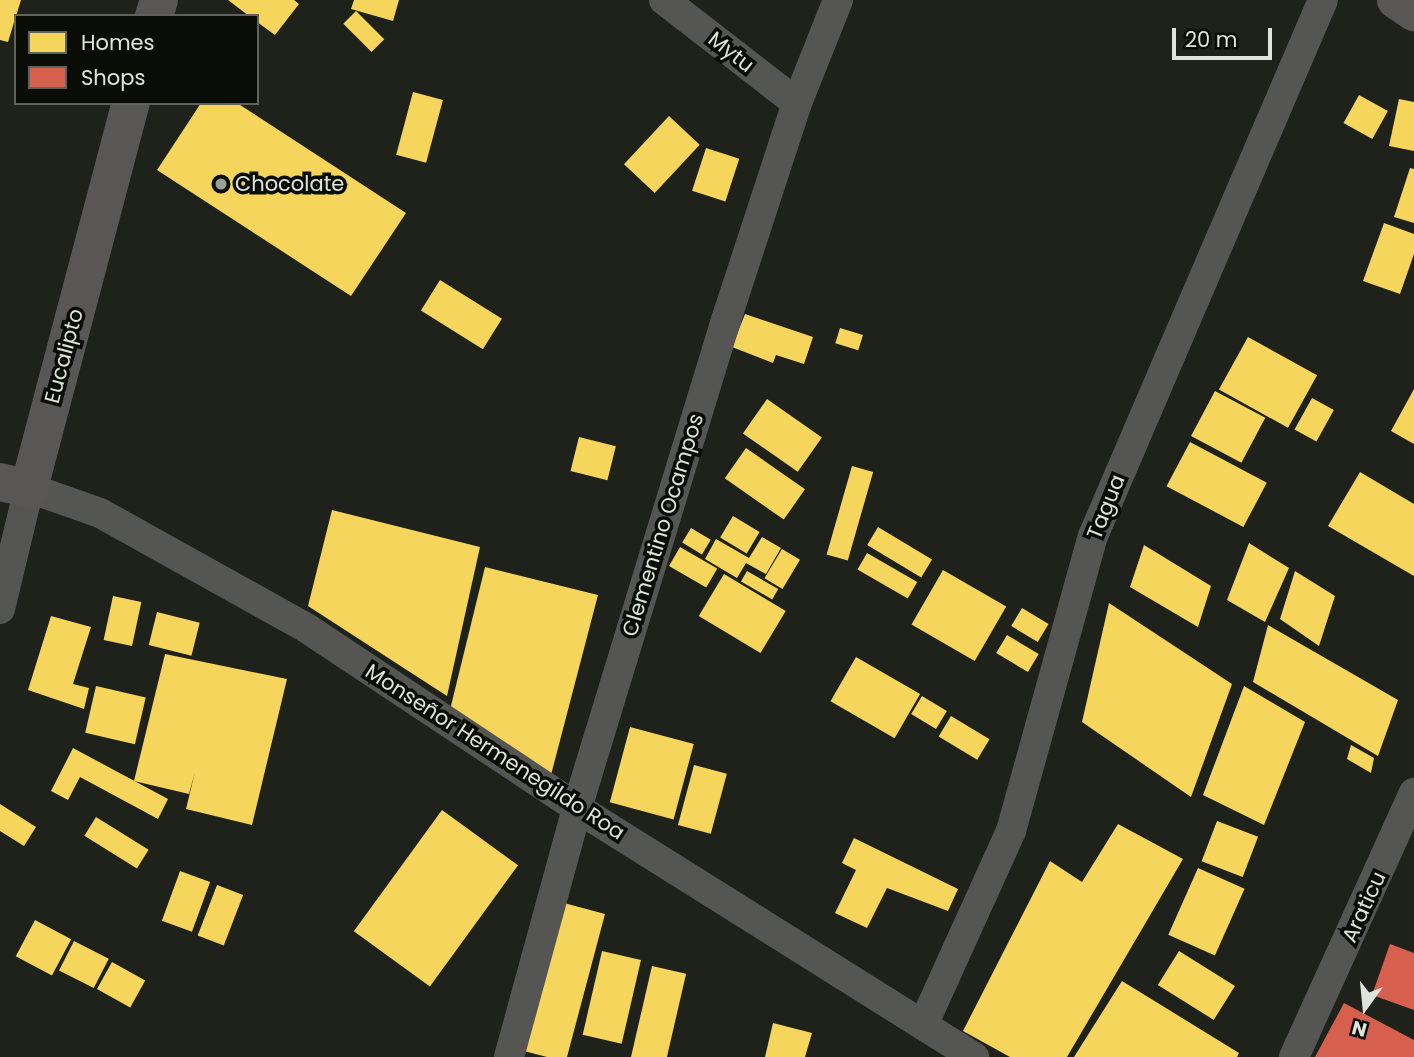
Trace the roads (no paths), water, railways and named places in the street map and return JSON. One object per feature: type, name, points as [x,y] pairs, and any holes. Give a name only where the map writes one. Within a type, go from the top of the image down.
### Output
[{"type":"street","name":"Mytu","points":[[664,0],[797,103]]},
{"type":"street","name":"Clementino Ocampos","points":[[509,1057],[577,808],[726,320],[797,103],[838,0]]},
{"type":"street","name":"Tagua","points":[[923,1025],[1011,831],[1093,536],[1324,0]]},
{"type":"street","points":[[1396,0],[1414,12]]},
{"type":"street","name":"Eucalipto","points":[[0,609],[15,485],[130,105]]},
{"type":"street","name":"Monseñor Hermenegildo Roa","points":[[15,485],[100,513],[297,622],[577,808],[974,1057]]},
{"type":"street","name":"Araticu","points":[[1294,1057],[1414,793]]},
{"type":"place","name":"Chocolate","points":[[221,184]]}]
